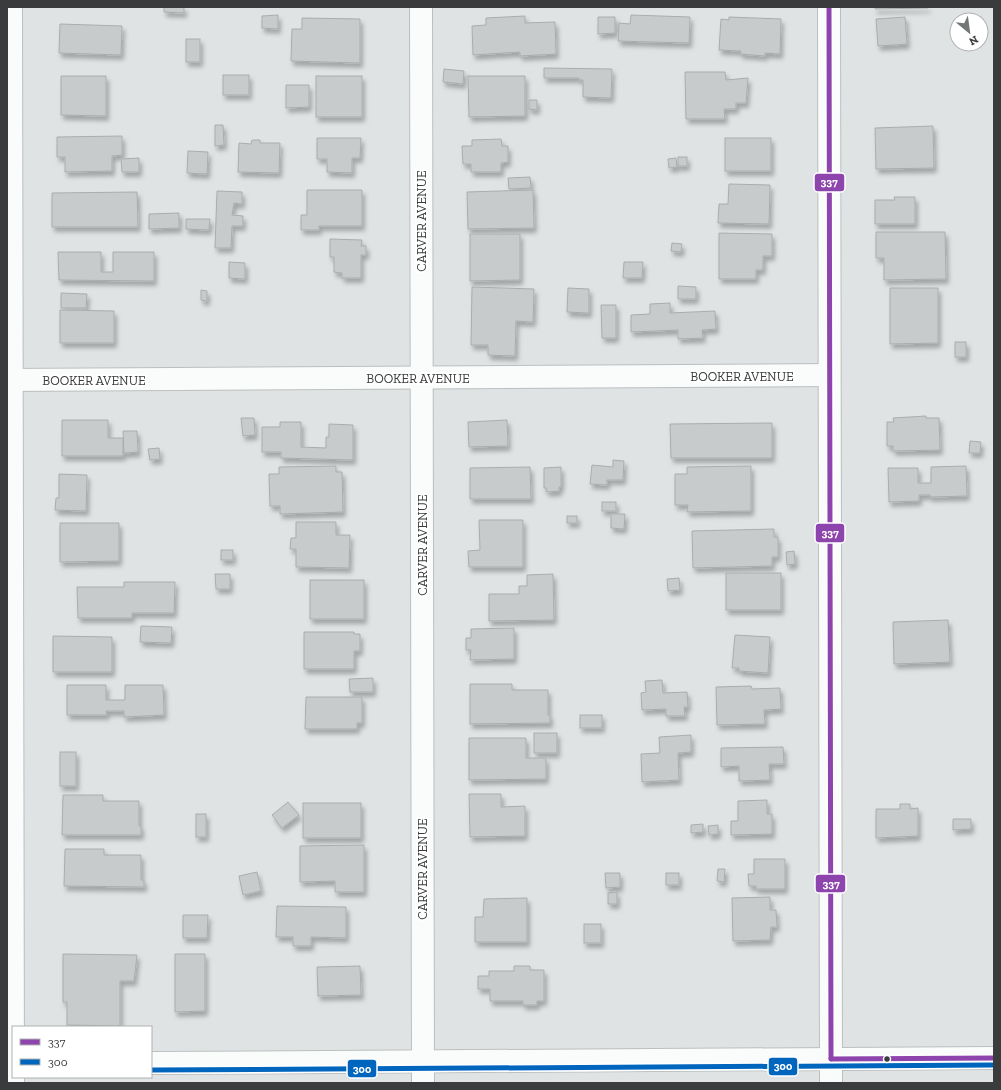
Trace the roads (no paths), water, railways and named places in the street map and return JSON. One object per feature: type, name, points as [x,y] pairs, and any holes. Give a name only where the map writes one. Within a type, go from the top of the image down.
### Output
[{"type":"street","points":[[11,7],[9,380],[13,1026]]},
{"type":"street","name":"CARVER AVENUE","points":[[421,7],[423,1083]]},
{"type":"street","points":[[829,7],[831,1083]]},
{"type":"street","name":"BOOKER AVENUE","points":[[9,380],[829,375]]},
{"type":"street","points":[[152,1064],[994,1058]]}]
